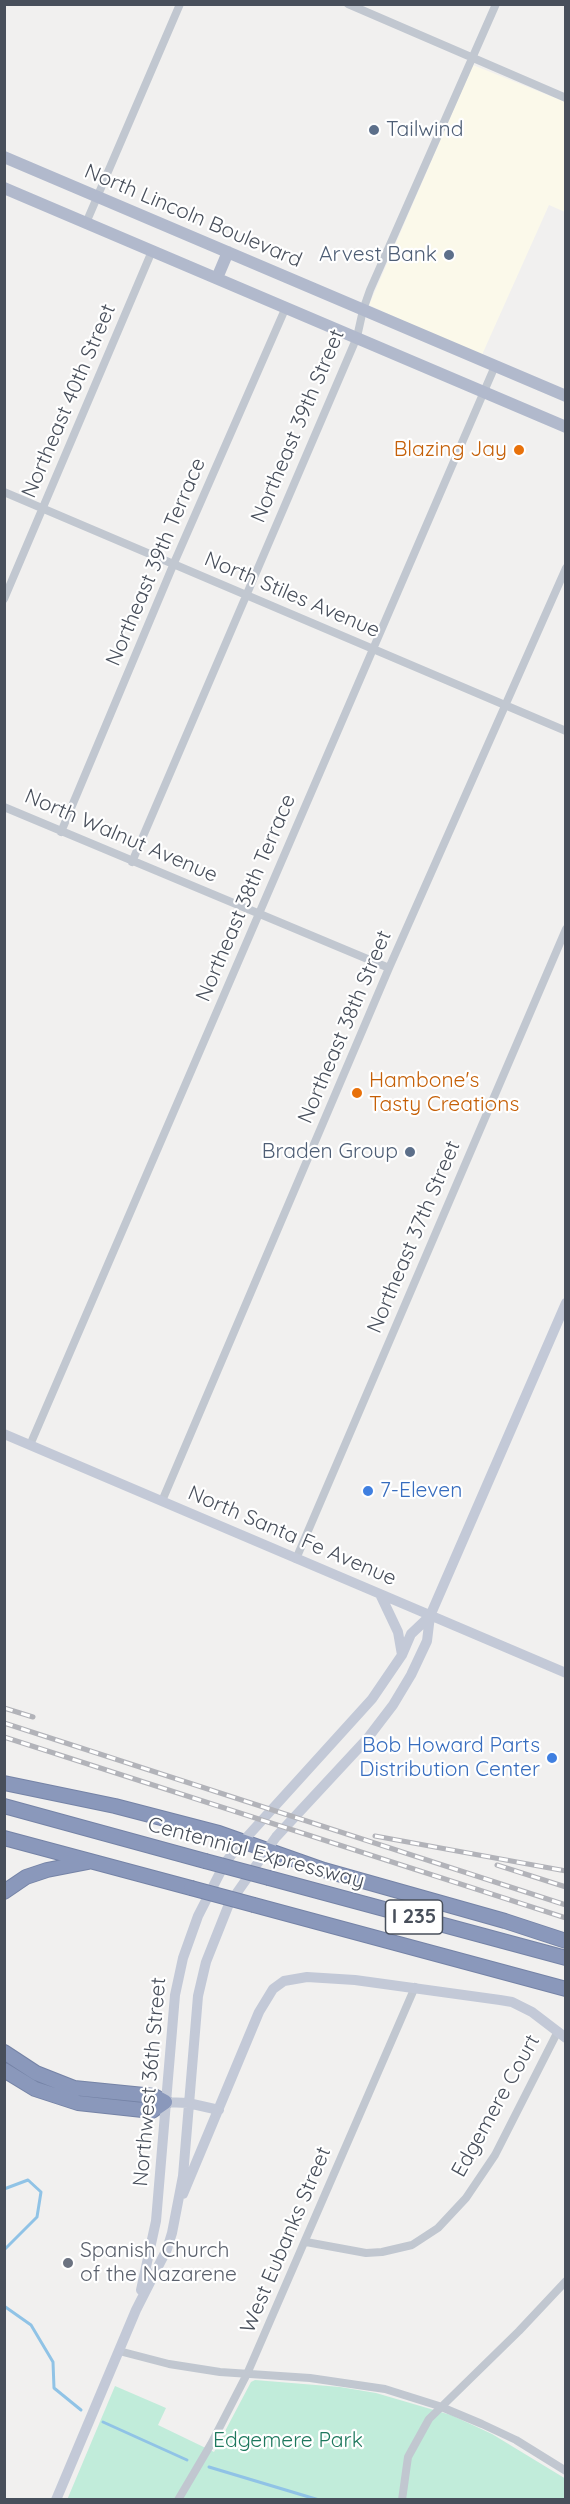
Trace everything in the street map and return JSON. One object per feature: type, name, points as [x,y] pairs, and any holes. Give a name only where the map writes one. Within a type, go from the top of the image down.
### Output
[{"type":"highway","points":[[4,1783],[145,1813],[566,1941]]},
{"type":"highway","name":"Centennial Expressway","points":[[4,1806],[566,1958]]},
{"type":"highway","name":"I 235","points":[[4,1838],[566,1989]]},
{"type":"highway","points":[[4,1892],[27,1878],[47,1870],[93,1862]]},
{"type":"highway","points":[[4,2052],[36,2073],[74,2088],[154,2096],[165,2102],[152,2111],[78,2103],[35,2089],[4,2070]]},
{"type":"main road","name":"North Lincoln Boulevard","points":[[4,157],[566,396]]},
{"type":"main road","points":[[4,188],[566,427]]},
{"type":"main road","points":[[217,278],[228,252]]},
{"type":"main road","points":[[267,1850],[367,1739],[393,1706],[428,1641],[430,1616],[566,1303]]},
{"type":"main road","name":"North Santa Fe Avenue","points":[[4,1434],[566,1673]]},
{"type":"main road","points":[[380,1594],[398,1632],[402,1655]]},
{"type":"main road","name":"Northwest 36th Street","points":[[136,2310],[156,2221],[175,1995],[183,1958],[204,1903],[225,1863],[242,1841],[356,1717],[386,1680],[402,1655],[411,1634],[430,1616]]},
{"type":"main road","name":"Northwest 36th Street","points":[[56,2499],[136,2310],[167,2249],[180,2202],[198,1996],[206,1962],[229,1904],[267,1850]]},
{"type":"main road","points":[[180,2202],[262,2007],[273,1989],[284,1981],[292,1978],[316,1978],[415,1988],[512,2002],[532,2012],[562,2035]]},
{"type":"main road","points":[[165,2102],[188,2103],[219,2110]]},
{"type":"street","points":[[86,223],[180,4]]},
{"type":"street","points":[[348,4],[566,98]]},
{"type":"street","name":"Northeast 39th Street","points":[[132,862],[245,594],[357,338],[363,310],[496,4]]},
{"type":"street","name":"Northeast 40th Street","points":[[4,599],[152,250]]},
{"type":"street","name":"Northeast 39th Terrace","points":[[62,832],[174,563],[285,307]]},
{"type":"street","name":"Northeast 38th Terrace","points":[[30,1445],[495,366]]},
{"type":"street","name":"North Stiles Avenue","points":[[4,492],[566,731]]},
{"type":"street","name":"Northeast 38th Street","points":[[162,1501],[389,968],[566,568]]},
{"type":"street","name":"North Walnut Avenue","points":[[4,807],[389,968]]},
{"type":"street","name":"Northeast 37th Street","points":[[296,1558],[566,929]]},
{"type":"street","name":"West Eubanks Street","points":[[177,2499],[205,2455],[248,2374],[415,1988]]},
{"type":"street","name":"Edgemere Court","points":[[306,2242],[366,2253],[382,2252],[412,2245],[438,2228],[466,2198],[495,2155],[562,2035]]},
{"type":"street","points":[[402,2498],[406,2466],[412,2447],[427,2421],[439,2406],[519,2331],[566,2281]]},
{"type":"street","points":[[119,2351],[169,2364],[352,2383],[385,2389],[439,2406],[516,2440],[566,2471]]},
{"type":"shaded area","points":[[473,65],[565,102],[565,212],[549,205],[481,357],[369,305]]},
{"type":"green space","name":"Edgemere Park","points":[[255,2380],[340,2387],[376,2393],[451,2415],[492,2434],[566,2479],[565,2500],[67,2500],[115,2386],[166,2408],[158,2425],[214,2452],[251,2382]]},
{"type":"waterway","points":[[4,2189],[28,2180],[41,2192],[37,2217],[4,2250]]},
{"type":"waterway","points":[[4,2306],[31,2325],[53,2362],[54,2388],[81,2410]]},
{"type":"waterway","points":[[103,2422],[187,2460]]},
{"type":"waterway","points":[[209,2467],[319,2500]]},
{"type":"railway","points":[[4,1708],[33,1717]]},
{"type":"railway","points":[[4,1723],[566,1905]]},
{"type":"railway","points":[[4,1737],[566,1918]]},
{"type":"railway","points":[[375,1836],[566,1871]]},
{"type":"railway","points":[[497,1865],[566,1887]]},
{"type":"place","name":"Tailwind","points":[[374,130]]},
{"type":"place","name":"Arvest Bank","points":[[449,255]]},
{"type":"place","name":"Blazing Jay","points":[[519,450]]},
{"type":"place","name":"Hambone's Tasty Creations","points":[[357,1093]]},
{"type":"place","name":"Braden Group","points":[[410,1152]]},
{"type":"place","name":"7-Eleven","points":[[368,1491]]},
{"type":"place","name":"Bob Howard Parts Distribution Center","points":[[552,1758]]},
{"type":"place","name":"Spanish Church of the Nazarene","points":[[68,2263]]}]
